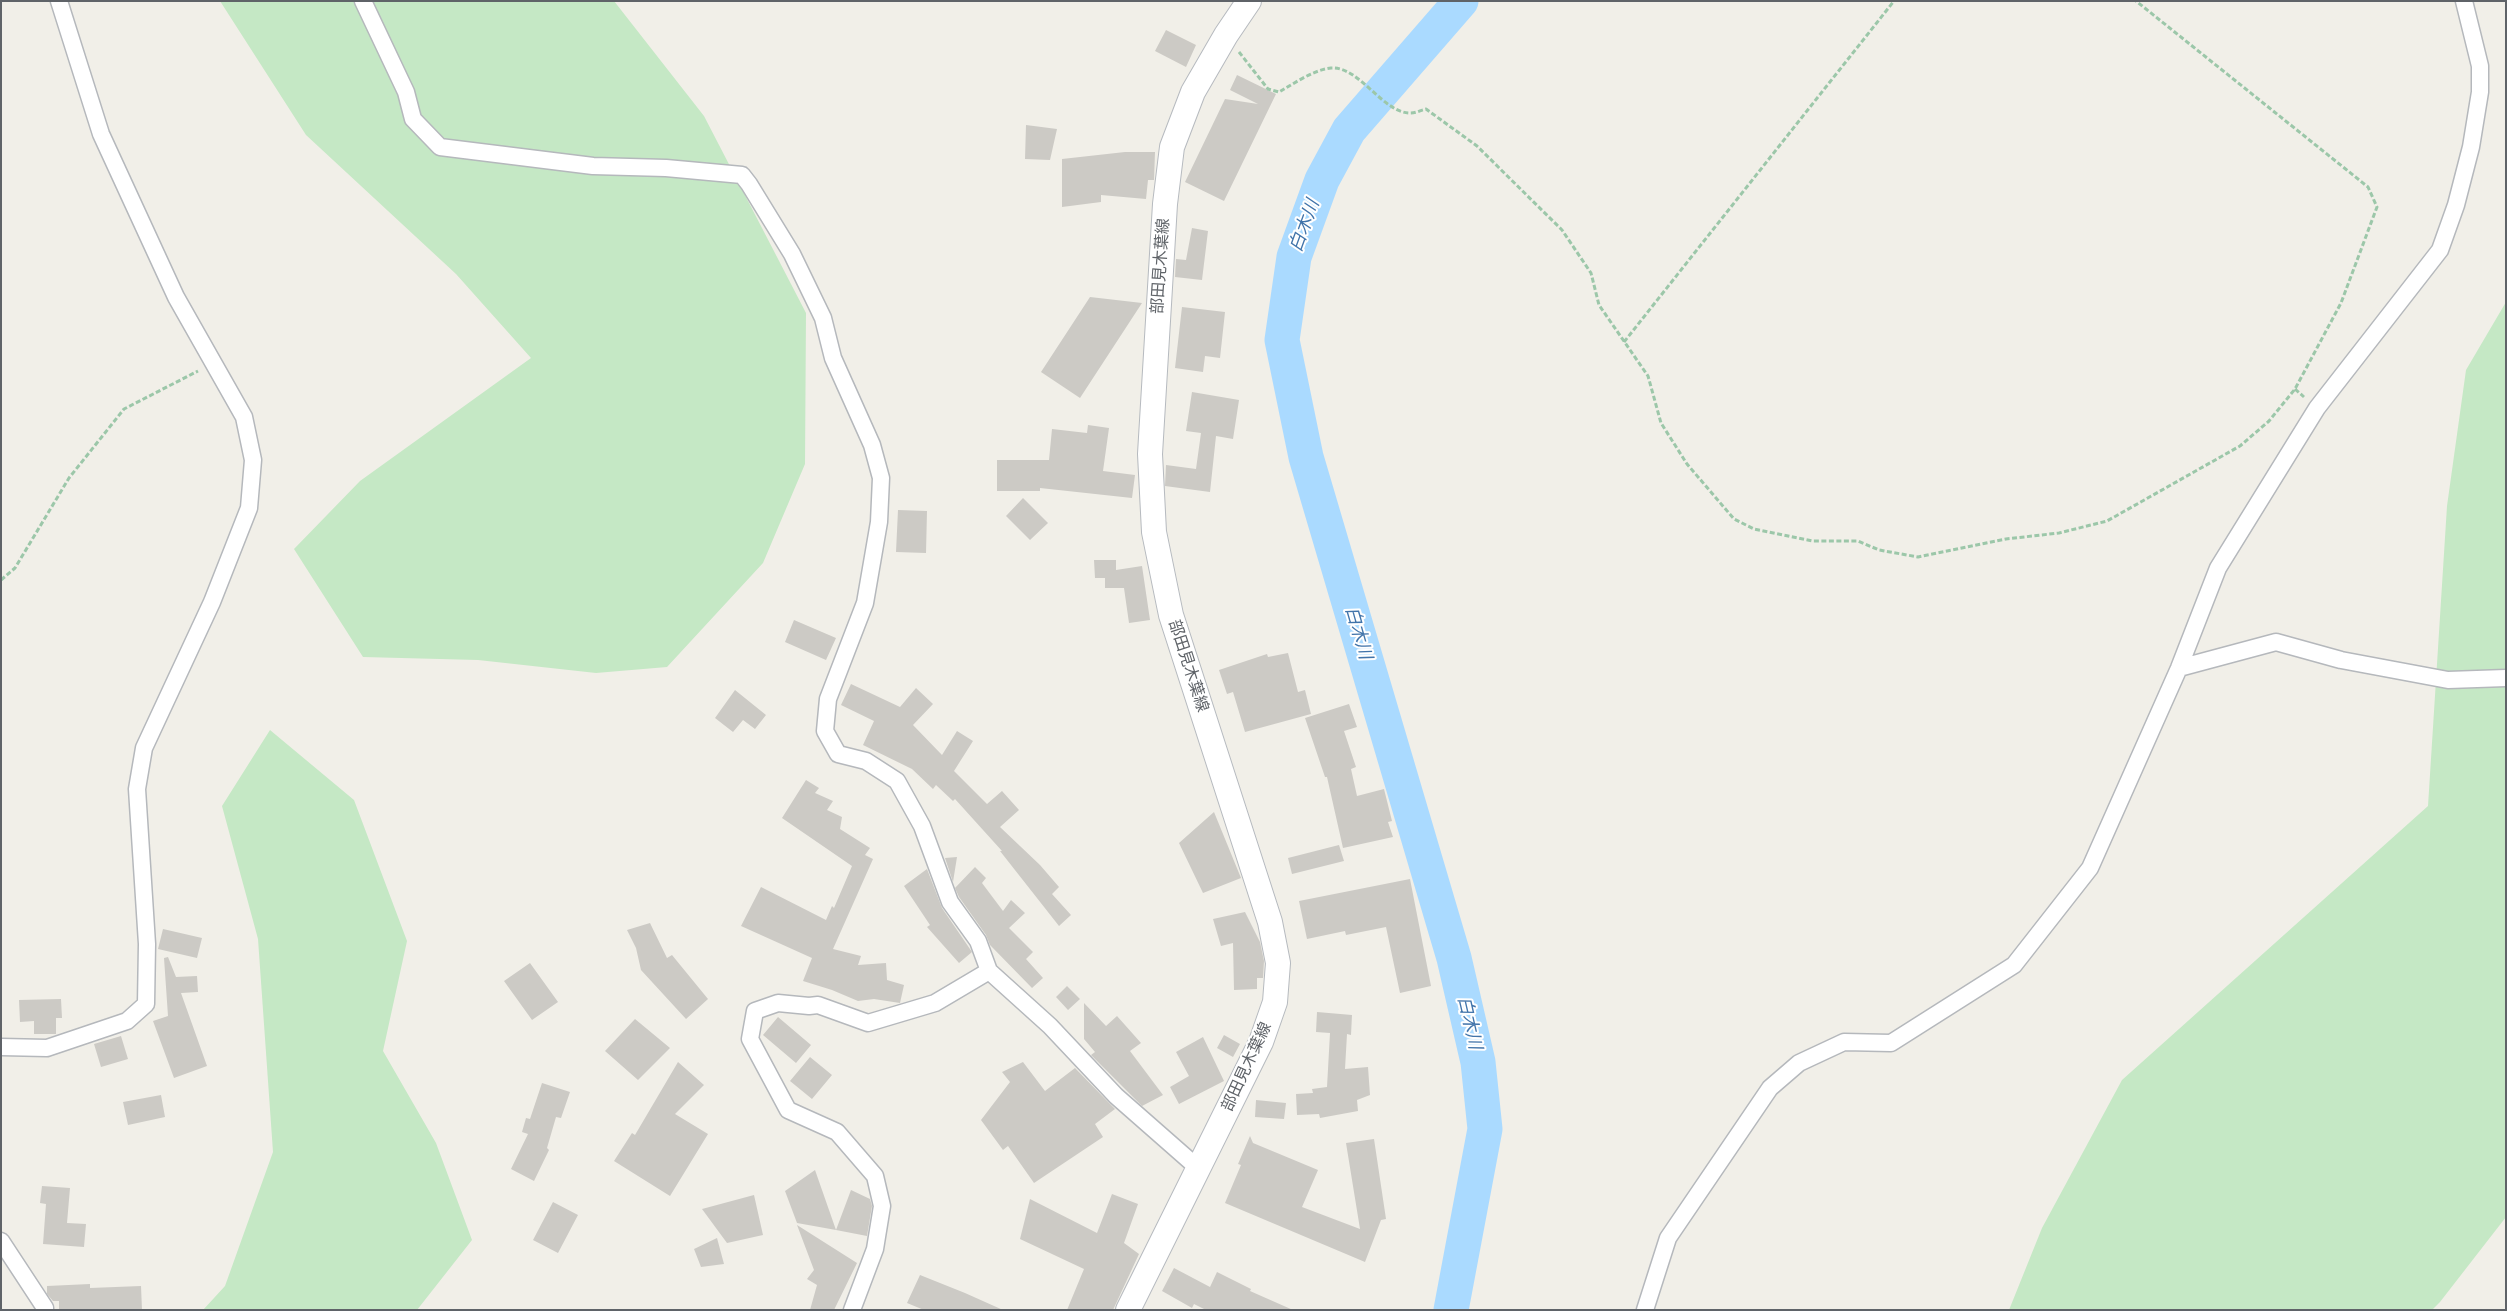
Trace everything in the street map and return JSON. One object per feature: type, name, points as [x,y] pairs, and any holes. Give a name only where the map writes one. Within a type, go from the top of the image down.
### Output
[{"type":"main road","name":"部田見木葉線","points":[[1128,1310],[1261,1042],[1275,1002],[1278,963],[1270,922],[1171,615],[1154,532],[1150,454],[1165,204],[1172,147],[1193,92],[1226,35],[1249,1]]},
{"type":"street","points":[[1,1047],[47,1048],[127,1021],[146,1004],[147,944],[137,789],[144,748],[212,602],[249,508],[253,460],[244,417],[176,296],[102,134],[59,1]]},
{"type":"street","points":[[363,1],[406,92],[413,119],[440,148],[593,166],[666,168],[742,175],[769,214],[792,254],[823,318],[833,358],[872,445],[881,478],[879,522],[865,603],[828,699],[824,731],[838,754],[866,761],[897,781],[922,826],[950,902],[978,941],[989,971],[1050,1026],[1116,1096],[1198,1168]]},
{"type":"street","points":[[1645,1310],[1668,1238],[1770,1088],[1799,1063],[1844,1042],[1891,1043],[2014,965],[2090,868],[2179,668],[2218,568],[2318,408],[2440,250],[2456,205],[2469,156],[2480,92],[2480,66],[2464,1]]},
{"type":"street","points":[[2179,668],[2276,642],[2341,660],[2448,680],[2506,678]]},
{"type":"street","points":[[852,1310],[875,1249],[882,1206],[875,1176],[837,1132],[788,1110],[750,1039],[755,1011],[778,1003],[818,1005],[868,1023],[935,1003],[989,971]]},
{"type":"street","points":[[1,1241],[45,1308]]},
{"type":"path","points":[[1624,342],[1894,1]]},
{"type":"path","points":[[1226,35],[1268,88],[1279,92],[1319,70],[1334,68],[1363,83],[1395,109],[1410,113],[1426,109],[1477,146],[1562,230],[1591,274],[1599,305],[1648,376],[1661,423],[1687,464],[1734,519],[1754,530],[1813,540],[1858,541],[1880,550],[1918,557],[2006,539],[2059,533],[2107,521],[2240,446],[2269,421],[2295,389],[2341,303],[2377,207],[2368,187],[2136,1]]},
{"type":"path","points":[[1,580],[15,568],[69,478],[124,410],[214,363]]},
{"type":"green space","points":[[220,1],[614,1],[704,116],[806,313],[805,464],[763,563],[667,667],[596,673],[478,660],[363,657],[294,549],[360,481],[531,358],[456,274],[306,135]]},
{"type":"green space","points":[[2506,302],[2506,1217],[2432,1310],[2009,1310],[2042,1228],[2122,1080],[2428,806],[2447,506],[2466,370]]},
{"type":"green space","points":[[270,730],[354,800],[407,941],[383,1051],[436,1143],[472,1240],[417,1310],[203,1310],[225,1286],[273,1152],[258,939],[222,806]]},
{"type":"building","points":[[1166,30],[1196,45],[1186,67],[1155,51]]},
{"type":"building","points":[[1237,75],[1276,94],[1224,201],[1185,182],[1225,99],[1258,104],[1230,90]]},
{"type":"building","points":[[1026,125],[1057,129],[1050,160],[1025,159]]},
{"type":"building","points":[[1125,152],[1155,152],[1154,180],[1148,180],[1146,199],[1101,195],[1101,202],[1062,207],[1062,159]]},
{"type":"building","points":[[1192,228],[1208,231],[1202,280],[1175,277],[1176,259],[1186,260]]},
{"type":"building","points":[[1090,297],[1142,303],[1080,398],[1041,372]]},
{"type":"building","points":[[1182,307],[1225,312],[1220,358],[1205,356],[1203,372],[1175,368]]},
{"type":"building","points":[[1192,392],[1239,400],[1233,439],[1216,436],[1210,492],[1165,486],[1166,465],[1196,469],[1201,433],[1186,431]]},
{"type":"building","points":[[1088,425],[1109,428],[1103,471],[1135,475],[1132,498],[1040,488],[1040,491],[997,491],[997,460],[1049,460],[1052,429],[1087,433]]},
{"type":"building","points":[[1023,498],[1048,523],[1030,540],[1006,516]]},
{"type":"building","points":[[898,510],[927,511],[926,553],[896,552]]},
{"type":"building","points":[[1094,560],[1116,560],[1116,570],[1142,566],[1150,620],[1129,623],[1124,588],[1105,588],[1105,578],[1095,578]]},
{"type":"building","points":[[794,620],[836,638],[826,660],[785,642]]},
{"type":"building","points":[[1288,653],[1298,692],[1305,690],[1311,714],[1245,732],[1233,692],[1227,694],[1219,670],[1267,654],[1268,657]]},
{"type":"building","points":[[851,684],[900,707],[916,688],[933,704],[913,725],[942,755],[957,731],[973,741],[954,771],[987,804],[1002,791],[1019,810],[1000,827],[1040,865],[1059,887],[1052,894],[1071,915],[1059,926],[1000,851],[1002,851],[955,799],[953,801],[936,785],[933,789],[912,769],[863,745],[874,721],[841,705]]},
{"type":"building","points":[[735,690],[766,715],[755,729],[743,720],[733,732],[715,718]]},
{"type":"building","points":[[1349,704],[1357,727],[1344,731],[1356,767],[1351,769],[1357,796],[1384,789],[1392,821],[1388,822],[1393,837],[1343,848],[1327,777],[1325,777],[1305,718]]},
{"type":"building","points":[[806,780],[819,788],[815,793],[833,801],[827,810],[842,817],[840,829],[870,848],[865,855],[873,859],[833,949],[861,956],[858,965],[886,963],[887,980],[904,985],[900,1003],[874,999],[858,1001],[803,981],[812,958],[741,926],[761,887],[826,920],[832,906],[834,908],[852,866],[782,818]]},
{"type":"building","points":[[1214,812],[1241,878],[1203,893],[1179,843]]},
{"type":"building","points":[[1339,845],[1344,861],[1292,874],[1288,858]]},
{"type":"building","points":[[957,857],[953,882],[945,858]]},
{"type":"building","points":[[975,867],[986,878],[982,883],[1003,911],[1011,900],[1025,913],[1009,928],[1033,952],[1026,959],[1043,978],[1032,988],[990,945],[986,935],[959,897],[955,888]]},
{"type":"building","points":[[927,869],[942,908],[972,952],[959,963],[927,927],[930,925],[904,886]]},
{"type":"building","points":[[1410,879],[1431,986],[1400,993],[1386,927],[1346,935],[1345,931],[1307,939],[1299,901]]},
{"type":"building","points":[[1245,912],[1260,942],[1264,961],[1263,978],[1257,978],[1257,989],[1234,990],[1233,943],[1221,946],[1213,919]]},
{"type":"building","points":[[650,923],[667,958],[672,955],[708,999],[686,1019],[641,970],[636,948],[627,930]]},
{"type":"building","points":[[163,929],[202,938],[197,958],[158,949]]},
{"type":"building","points":[[168,957],[176,977],[197,976],[198,992],[181,993],[207,1066],[174,1078],[153,1021],[168,1016],[164,958]]},
{"type":"building","points":[[530,963],[558,1002],[532,1020],[504,981]]},
{"type":"building","points":[[1067,986],[1080,999],[1068,1010],[1056,997]]},
{"type":"building","points":[[61,999],[62,1018],[56,1018],[56,1034],[34,1034],[34,1021],[20,1022],[19,1000]]},
{"type":"building","points":[[1084,1003],[1106,1026],[1117,1016],[1141,1043],[1130,1051],[1163,1095],[1142,1106],[1091,1055],[1095,1052],[1084,1039]]},
{"type":"building","points":[[1317,1012],[1352,1015],[1351,1035],[1347,1034],[1345,1069],[1368,1067],[1370,1095],[1357,1100],[1358,1111],[1320,1118],[1319,1114],[1297,1115],[1296,1094],[1313,1093],[1312,1089],[1327,1087],[1330,1033],[1316,1032]]},
{"type":"building","points":[[778,1017],[811,1045],[796,1063],[763,1035]]},
{"type":"building","points":[[635,1019],[670,1048],[638,1080],[605,1051]]},
{"type":"building","points":[[1224,1035],[1240,1044],[1233,1057],[1217,1048]]},
{"type":"building","points":[[121,1036],[128,1059],[101,1067],[94,1044]]},
{"type":"building","points":[[1203,1037],[1224,1081],[1179,1104],[1170,1087],[1189,1076],[1176,1052]]},
{"type":"building","points":[[810,1057],[832,1075],[812,1099],[790,1081]]},
{"type":"building","points":[[678,1062],[704,1085],[675,1114],[708,1134],[670,1196],[614,1161],[632,1133],[635,1135]]},
{"type":"building","points":[[1023,1062],[1045,1091],[1075,1068],[1115,1109],[1095,1124],[1103,1137],[1034,1183],[1008,1146],[1003,1150],[981,1120],[1010,1082],[1002,1072]]},
{"type":"building","points":[[542,1083],[570,1092],[561,1118],[556,1117],[547,1148],[549,1150],[534,1181],[511,1169],[528,1134],[522,1132],[526,1118],[530,1119]]},
{"type":"building","points":[[161,1095],[165,1117],[128,1125],[123,1102]]},
{"type":"building","points":[[1256,1100],[1286,1103],[1284,1119],[1255,1117]]},
{"type":"building","points":[[1250,1136],[1253,1143],[1318,1170],[1302,1207],[1360,1229],[1346,1143],[1374,1139],[1386,1219],[1381,1220],[1365,1262],[1225,1203],[1241,1165],[1238,1164]]},
{"type":"building","points":[[815,1170],[836,1230],[797,1223],[785,1191]]},
{"type":"building","points":[[42,1186],[70,1188],[67,1223],[86,1224],[84,1247],[43,1244],[46,1204],[40,1203]]},
{"type":"building","points":[[851,1190],[870,1199],[872,1206],[867,1236],[836,1230]]},
{"type":"building","points":[[1112,1194],[1138,1204],[1124,1243],[1139,1254],[1113,1310],[1067,1310],[1084,1269],[1020,1239],[1030,1199],[1097,1233]]},
{"type":"building","points":[[754,1195],[763,1235],[727,1243],[702,1209]]},
{"type":"building","points":[[553,1202],[578,1215],[558,1253],[533,1240]]},
{"type":"building","points":[[797,1225],[857,1263],[834,1310],[810,1310],[817,1285],[807,1279],[814,1270]]},
{"type":"building","points":[[717,1238],[724,1264],[701,1267],[694,1249]]},
{"type":"building","points":[[1174,1268],[1210,1287],[1217,1272],[1251,1289],[1250,1291],[1293,1310],[1206,1310],[1194,1304],[1192,1308],[1162,1291]]},
{"type":"building","points":[[920,1275],[1003,1310],[924,1310],[907,1303]]},
{"type":"building","points":[[90,1284],[90,1288],[141,1286],[142,1310],[59,1310],[59,1301],[53,1301],[47,1294],[47,1286]]},
{"type":"waterway","name":"白木川","points":[[1451,1310],[1485,1129],[1478,1062],[1454,958],[1306,457],[1282,340],[1294,257],[1322,180],[1349,130],[1461,1]]}]
